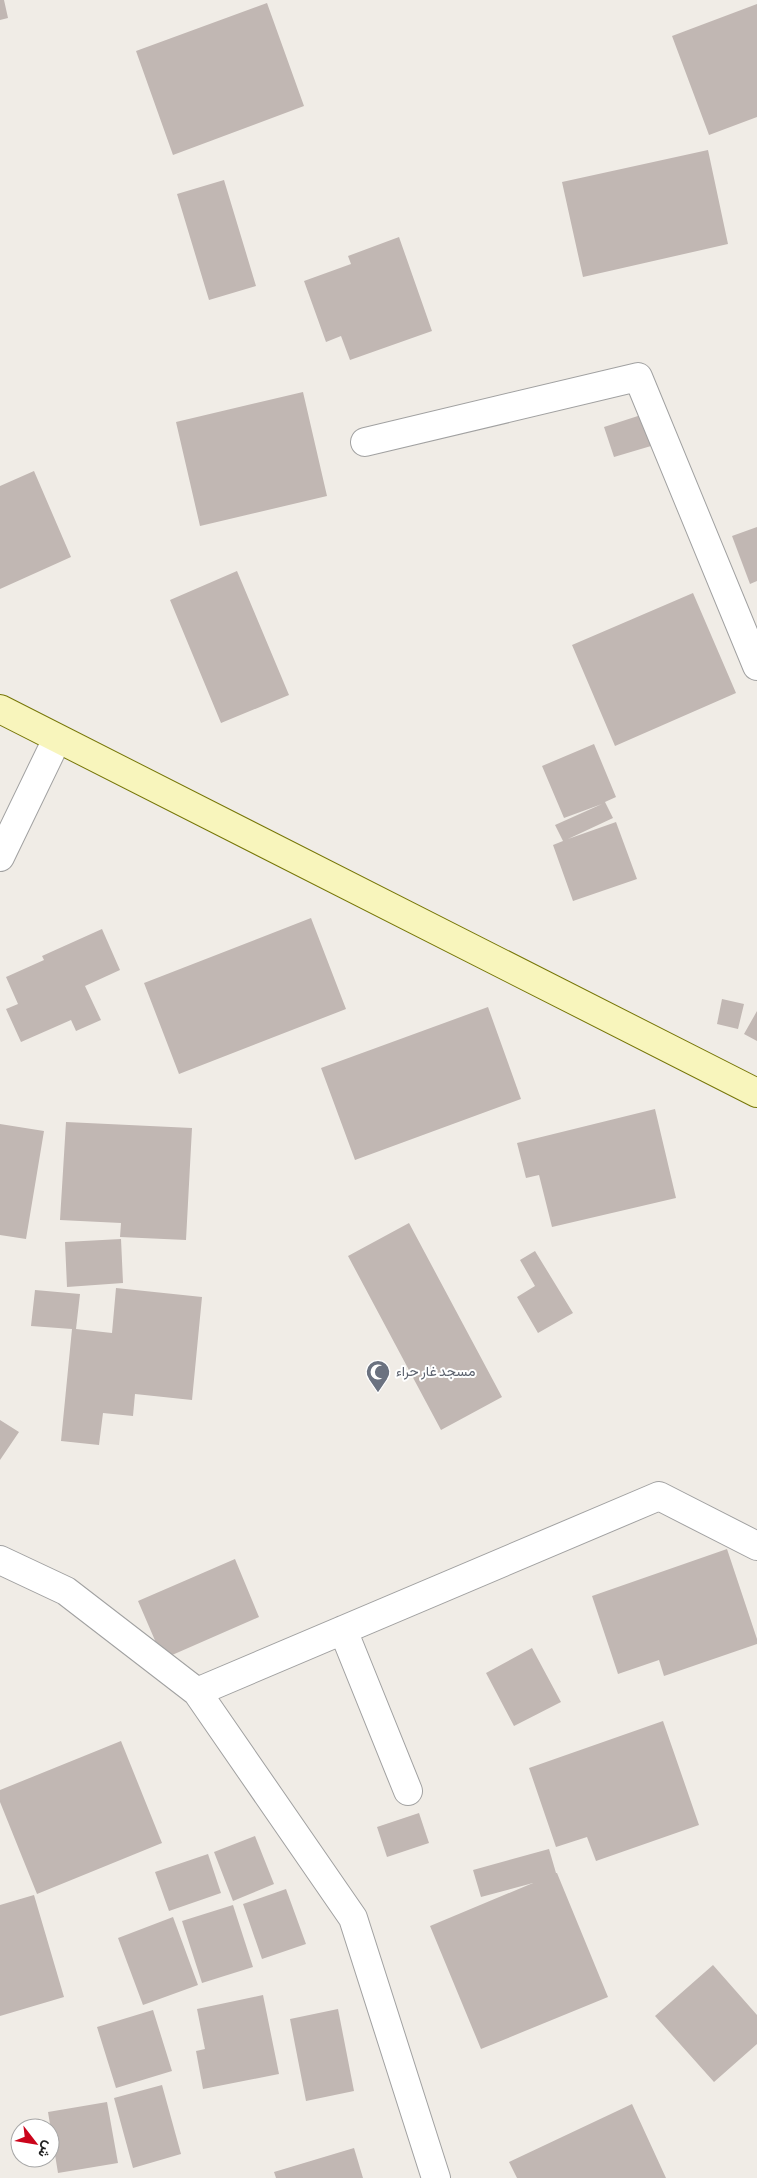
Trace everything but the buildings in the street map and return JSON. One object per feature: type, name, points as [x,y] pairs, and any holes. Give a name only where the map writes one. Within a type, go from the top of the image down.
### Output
[{"type":"street","points":[[366,442],[638,377],[757,666]]},
{"type":"street","points":[[0,709],[757,1093]]},
{"type":"street","points":[[0,856],[57,739]]},
{"type":"street","points":[[198,1692],[659,1496],[757,1546]]},
{"type":"street","points":[[0,1560],[66,1592],[198,1692],[352,1918],[436,2178]]},
{"type":"street","points":[[343,1630],[408,1791]]},
{"type":"place","name":"مسجد غار حراء","points":[[378,1393]]}]
